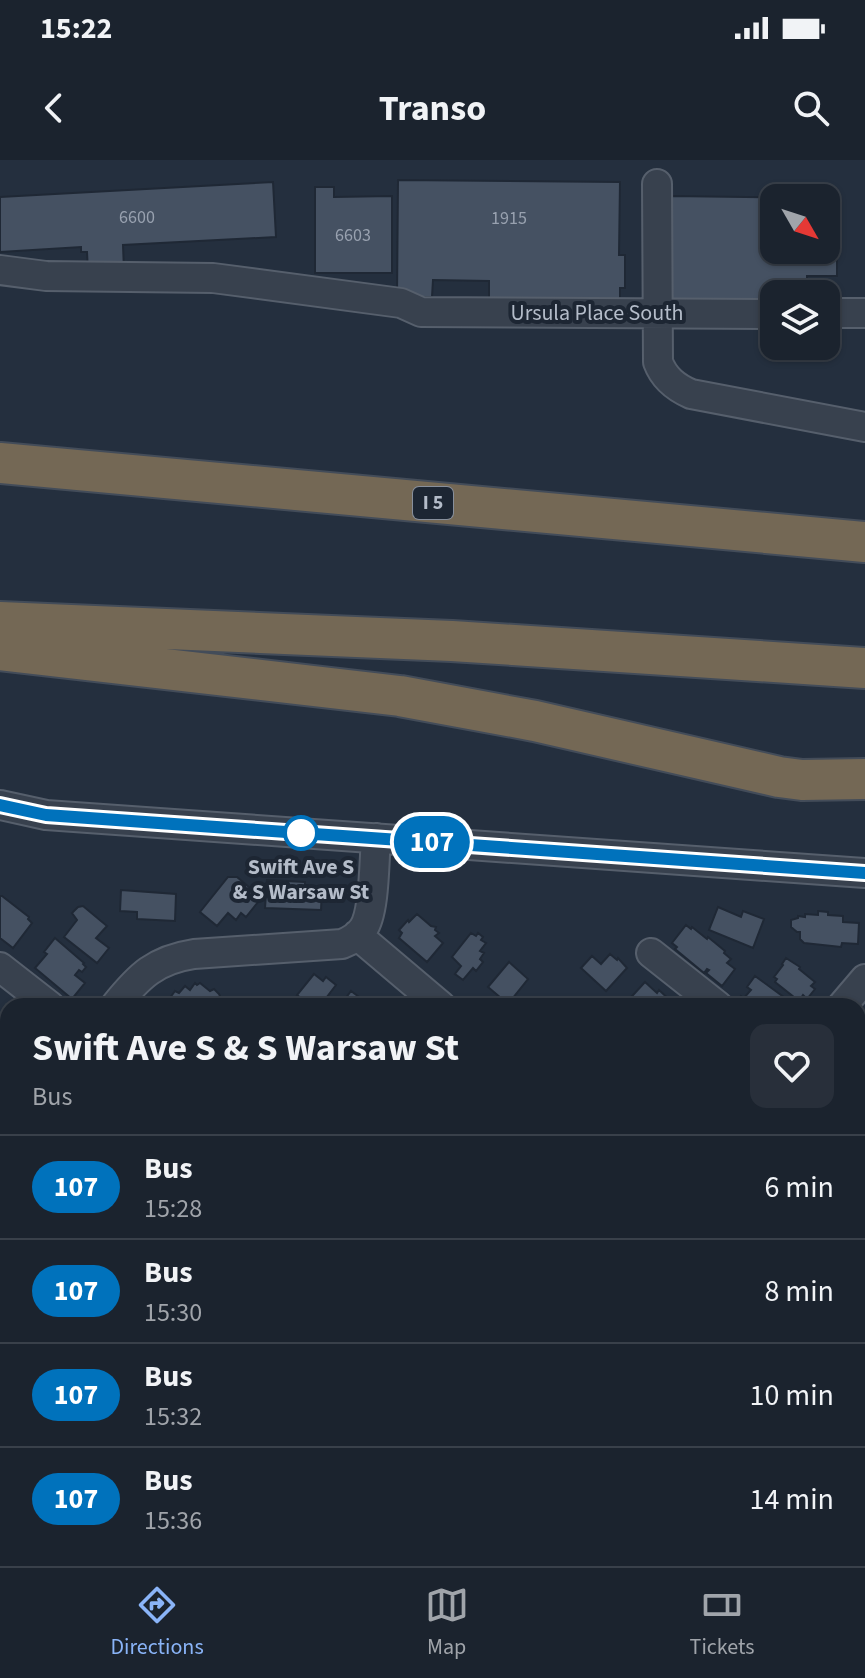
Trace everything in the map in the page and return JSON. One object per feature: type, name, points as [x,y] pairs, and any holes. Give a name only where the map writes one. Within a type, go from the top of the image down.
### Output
[{"type":"highway","name":"I 5","points":[[0,463],[865,542]]},
{"type":"highway","points":[[0,622],[452,641],[865,668]]},
{"type":"highway","points":[[0,650],[400,696],[535,721],[779,777],[802,780],[865,779]]},
{"type":"street","points":[[657,184],[658,362],[662,372],[679,389],[691,394],[865,427]]},
{"type":"street","name":"Ursula Place South","points":[[0,270],[46,276],[213,278],[401,303],[421,312],[760,314]]},
{"type":"street","points":[[840,313],[865,313]]},
{"type":"street","points":[[0,805],[46,815],[865,873]]},
{"type":"street","points":[[0,822],[46,815]]},
{"type":"street","points":[[122,998],[145,972],[176,957],[342,944],[357,935],[365,927],[369,914],[376,838]]},
{"type":"street","points":[[357,935],[432,998]]},
{"type":"street","points":[[651,953],[708,998]]},
{"type":"street","points":[[0,967],[40,998]]},
{"type":"street","points":[[849,998],[865,979]]},
{"type":"building","points":[[398,180],[620,182],[619,255],[625,255],[625,288],[620,288],[620,299],[489,298],[489,281],[433,280],[432,297],[397,297]]},
{"type":"building","points":[[273,182],[276,237],[123,245],[124,270],[88,272],[87,252],[81,252],[81,247],[0,252],[0,197]]},
{"type":"building","points":[[315,187],[334,187],[334,197],[392,196],[392,273],[315,273]]},
{"type":"building","points":[[671,196],[760,197],[760,264],[837,264],[837,276],[807,276],[807,280],[760,280],[760,300],[670,299]]},
{"type":"building","points":[[228,877],[237,877],[256,893],[252,898],[258,902],[246,917],[241,913],[236,920],[228,913],[217,926],[200,912]]},
{"type":"building","points":[[267,880],[305,882],[305,888],[322,889],[321,910],[265,908]]},
{"type":"building","points":[[121,890],[176,894],[175,921],[137,919],[137,912],[120,911]]},
{"type":"building","points":[[0,896],[29,917],[32,923],[13,948],[0,938]]},
{"type":"building","points":[[83,906],[107,926],[96,938],[109,948],[97,963],[64,937],[77,920],[72,913]]},
{"type":"building","points":[[718,907],[741,917],[743,911],[764,919],[753,948],[709,930]]},
{"type":"building","points":[[818,911],[843,916],[843,922],[859,923],[858,944],[842,943],[841,947],[804,943],[800,932],[791,927],[791,920],[798,916],[805,917],[805,914],[818,915]]},
{"type":"building","points":[[417,914],[436,927],[439,933],[435,936],[443,943],[427,962],[399,938],[402,933],[399,930]]},
{"type":"building","points":[[686,925],[708,937],[731,959],[727,963],[735,969],[722,986],[706,973],[709,970],[704,973],[675,949],[677,947],[672,943]]},
{"type":"building","points":[[471,933],[476,936],[478,933],[486,943],[480,951],[484,953],[480,959],[483,962],[463,980],[455,974],[461,966],[452,957]]},
{"type":"building","points":[[55,938],[84,963],[86,967],[75,975],[85,983],[73,998],[35,968],[47,954],[44,952]]},
{"type":"building","points":[[610,954],[627,968],[606,991],[581,968],[592,956],[601,964]]},
{"type":"building","points":[[786,958],[815,982],[811,986],[815,989],[808,998],[803,995],[795,998],[775,982],[777,979],[774,977]]},
{"type":"building","points":[[509,962],[528,979],[513,998],[501,998],[488,987]]},
{"type":"building","points":[[314,974],[323,981],[326,977],[336,985],[328,998],[301,998],[297,995]]},
{"type":"building","points":[[755,976],[785,998],[744,998],[751,990],[747,987]]},
{"type":"building","points":[[645,982],[668,998],[630,998]]},
{"type":"building","points":[[195,983],[200,983],[210,991],[214,989],[220,996],[170,998],[185,986],[190,990]]},
{"type":"building","points":[[351,991],[360,998],[346,998]]},
{"type":"bus line","name":"107","points":[[0,805],[46,815],[865,873]]},
{"type":"place","name":"Swift Ave S & S Warsaw St","points":[[301,833]]}]
